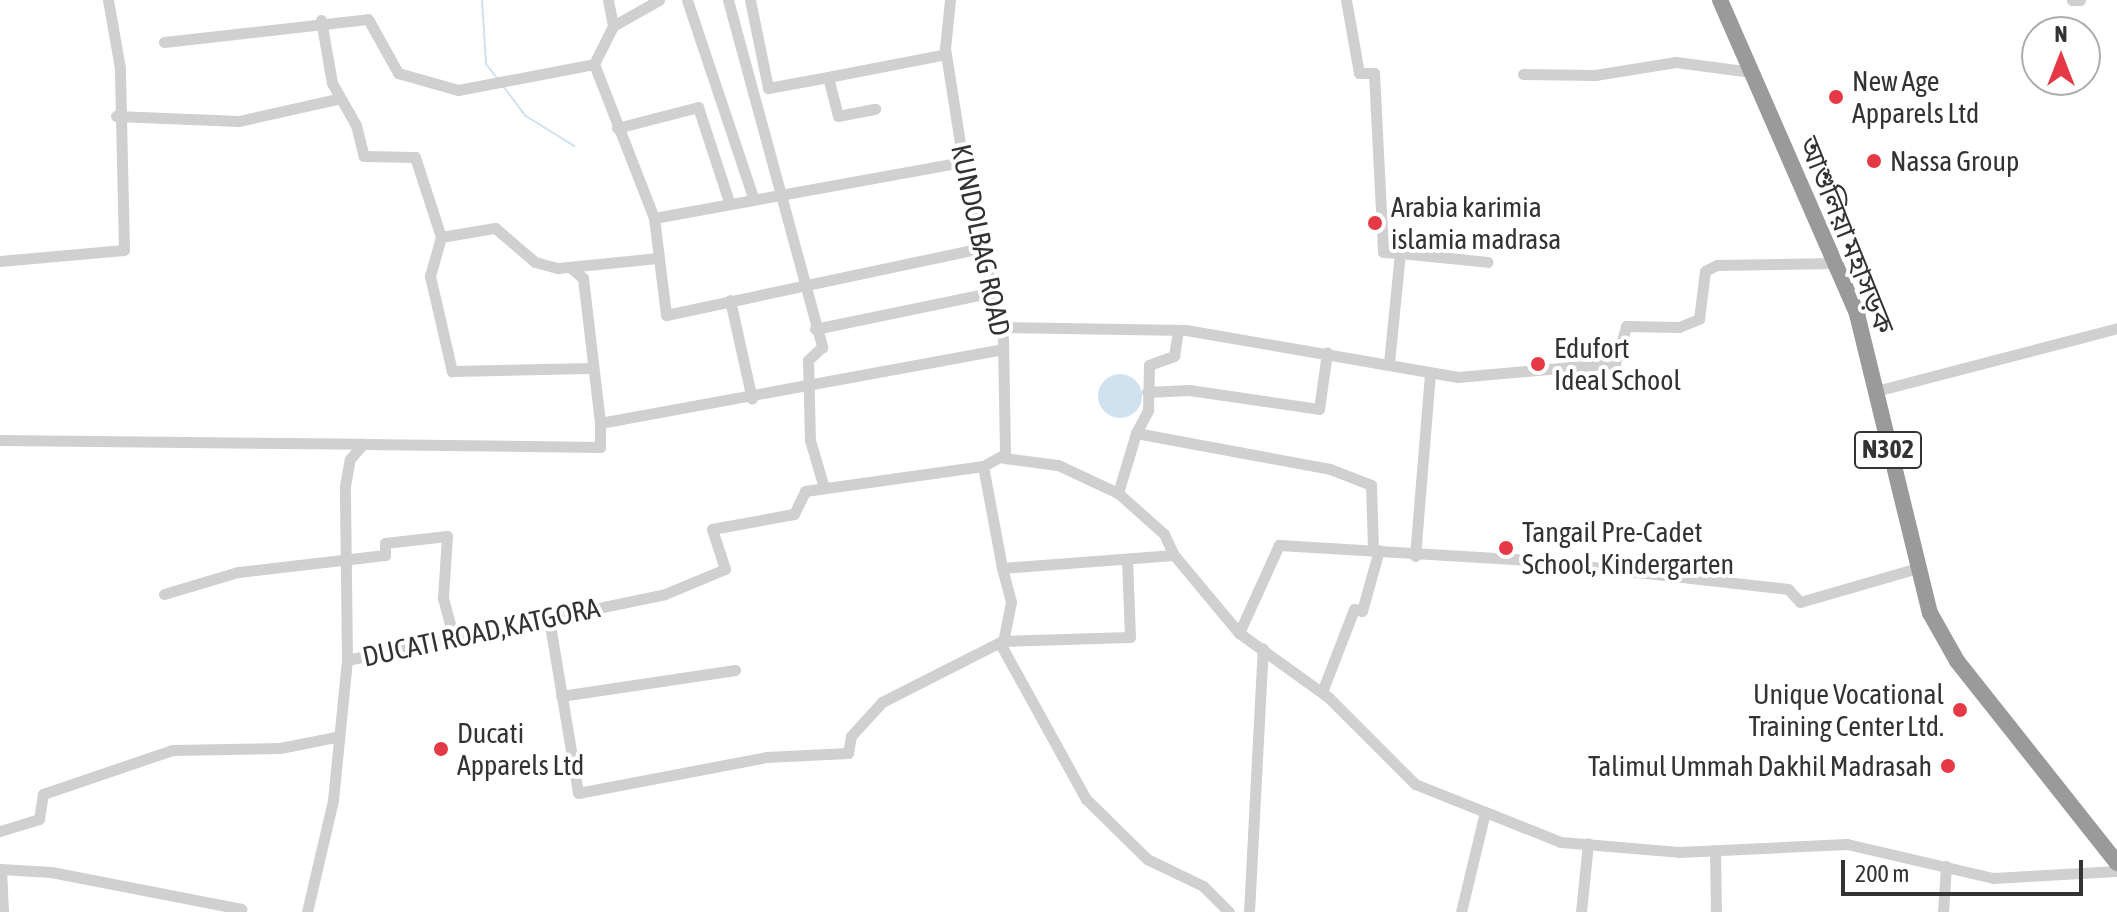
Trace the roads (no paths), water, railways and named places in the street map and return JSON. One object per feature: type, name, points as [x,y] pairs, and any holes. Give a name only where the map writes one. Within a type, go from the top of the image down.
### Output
[{"type":"highway","name":"আশুলিয়া মহাসড়ক","points":[[1720,0],[1857,314],[1914,569],[1957,661],[2117,863]]},
{"type":"street","points":[[0,261],[124,250],[116,116],[120,68],[108,0]]},
{"type":"street","points":[[608,0],[613,26]]},
{"type":"street","points":[[659,0],[613,26],[594,64],[654,218],[666,315],[981,248]]},
{"type":"street","points":[[687,0],[753,197]]},
{"type":"street","points":[[728,0],[781,193],[792,249],[809,284],[815,329],[822,347],[808,360],[810,440],[824,488],[983,466],[1004,458],[1058,465],[1118,493],[1164,534],[1174,555],[1239,633],[1322,692],[1415,784],[1561,842],[1588,843],[1628,851],[1847,844],[1993,878],[2117,871]]},
{"type":"street","points":[[750,0],[768,88],[946,54]]},
{"type":"street","name":"KUNDOLBAG ROAD","points":[[950,0],[946,54],[963,162],[1001,327],[1004,458]]},
{"type":"street","points":[[1346,0],[1359,73],[1374,73],[1383,252],[1488,262]]},
{"type":"street","points":[[2072,0],[2080,0]]},
{"type":"street","points":[[164,42],[321,20],[368,19],[398,73],[458,90],[594,64]]},
{"type":"street","points":[[321,20],[337,99],[356,125],[364,156],[415,157],[441,237],[430,276],[452,371],[591,368]]},
{"type":"street","points":[[1523,74],[1595,75],[1676,62],[1751,72]]},
{"type":"street","points":[[828,77],[838,116],[875,109]]},
{"type":"street","points":[[116,116],[239,121],[337,99]]},
{"type":"street","points":[[617,128],[698,107],[729,202]]},
{"type":"street","points":[[654,218],[753,197],[963,162]]},
{"type":"street","points":[[441,237],[495,228],[535,262],[571,268],[658,258]]},
{"type":"street","points":[[1389,363],[1400,253]]},
{"type":"street","points":[[1001,327],[1178,330],[1458,377],[1615,363],[1626,326],[1679,327],[1699,319],[1705,271],[1717,265],[1835,263]]},
{"type":"street","points":[[0,440],[600,447],[600,423],[591,368],[583,278],[571,268]]},
{"type":"street","points":[[815,329],[994,292]]},
{"type":"street","points":[[730,300],[752,399]]},
{"type":"street","points":[[1876,391],[2117,328]]},
{"type":"street","points":[[1118,493],[1136,433],[1148,410],[1149,365],[1174,356],[1178,330]]},
{"type":"street","points":[[600,423],[752,399],[1003,349]]},
{"type":"street","points":[[1147,392],[1189,390],[1319,409],[1327,353]]},
{"type":"street","points":[[1415,556],[1430,373]]},
{"type":"street","points":[[1136,433],[1366,480],[1376,550],[1362,611],[1354,609],[1322,692]]},
{"type":"street","points":[[347,660],[341,555],[347,475],[363,444]]},
{"type":"street","points":[[983,466],[1011,602],[1002,641],[1086,799],[1147,859],[1203,886],[1229,912]]},
{"type":"street","name":"DUCATI ROAD,KATGORA","points":[[307,912],[333,800],[335,737],[347,660],[631,602],[719,575],[725,569],[712,529],[794,514],[805,491],[824,488]]},
{"type":"street","points":[[164,594],[238,572],[341,555],[385,555],[385,543],[447,536],[443,598],[454,639]]},
{"type":"street","points":[[1239,633],[1279,545],[1376,550],[1415,556],[1530,560],[1788,589],[1800,602],[1914,569]]},
{"type":"street","points":[[1002,568],[1174,555]]},
{"type":"street","points":[[549,619],[578,793],[766,757],[848,753],[851,736],[882,702],[1002,641],[1130,637],[1127,559]]},
{"type":"street","points":[[1249,912],[1263,648]]},
{"type":"street","points":[[561,696],[735,670]]},
{"type":"street","points":[[0,831],[39,819],[43,794],[172,750],[280,748],[335,737]]},
{"type":"street","points":[[1461,912],[1485,812]]},
{"type":"street","points":[[1581,912],[1588,843]]},
{"type":"street","points":[[1715,850],[1716,912]]},
{"type":"street","points":[[1943,912],[1946,866]]},
{"type":"street","points":[[3,912],[1,869],[51,872],[241,909]]},
{"type":"water","points":[[1120,374],[1135,381],[1142,396],[1135,411],[1120,418],[1105,411],[1098,396],[1105,381]]},
{"type":"waterway","points":[[482,0],[486,64],[497,78]]},
{"type":"waterway","points":[[503,86],[526,116],[574,146]]},
{"type":"place","name":"New Age Apparels Ltd","points":[[1836,97]]},
{"type":"place","name":"Nassa Group","points":[[1874,161]]},
{"type":"place","name":"Arabia karimia islamia madrasa","points":[[1375,223]]},
{"type":"place","name":"Edufort Ideal School","points":[[1538,364]]},
{"type":"place","name":"Tangail Pre-Cadet School, Kindergarten","points":[[1506,548]]},
{"type":"place","name":"Unique Vocational Training Center Ltd.","points":[[1960,710]]},
{"type":"place","name":"Ducati Apparels Ltd","points":[[441,749]]},
{"type":"place","name":"Talimul Ummah Dakhil Madrasah","points":[[1948,766]]}]
